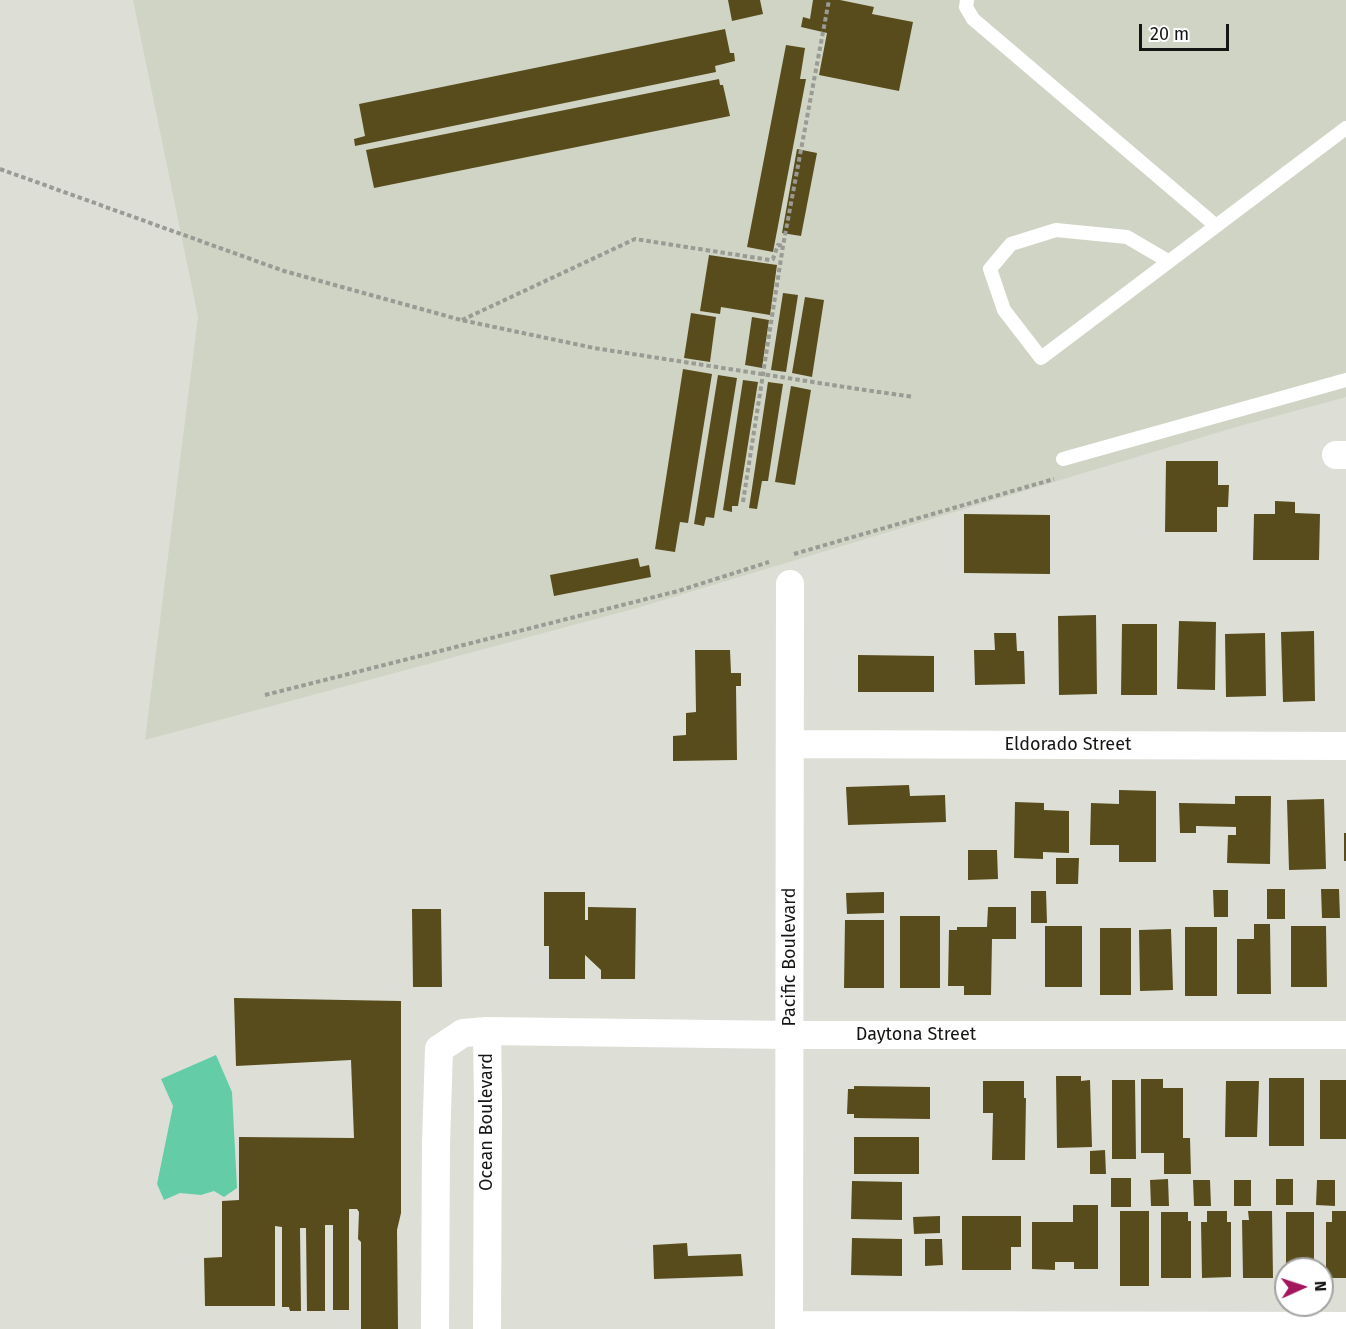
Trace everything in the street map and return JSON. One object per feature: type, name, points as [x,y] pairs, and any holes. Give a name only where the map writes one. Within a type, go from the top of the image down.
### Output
[{"type":"street","name":"Pacific Boulevard","points":[[788,571],[789,1327]]},
{"type":"street","name":"Eldorado Street","points":[[790,744],[1346,746]]},
{"type":"street","name":"Daytona Street","points":[[487,1031],[789,1035],[1346,1035]]},
{"type":"street","name":"Ocean Boulevard","points":[[435,1329],[439,1049],[463,1034],[487,1031],[487,1329]]},
{"type":"street","points":[[789,1327],[1346,1326]]},
{"type":"lane","points":[[967,0],[966,7],[973,19],[1215,225]]},
{"type":"lane","points":[[1168,261],[1127,237],[1056,230],[1011,244],[990,269],[1004,310],[1041,358],[1346,128]]},
{"type":"lane","points":[[1063,459],[1346,380]]},
{"type":"path","points":[[743,502],[783,246],[829,0]]},
{"type":"path","points":[[0,169],[284,271],[461,320],[594,348],[914,397]]},
{"type":"path","points":[[461,320],[635,239],[770,260],[773,259],[778,245],[783,246]]},
{"type":"path","points":[[788,571],[1060,477]]},
{"type":"path","points":[[266,694],[678,591],[774,561]]},
{"type":"shaded area","points":[[133,0],[1346,0],[1346,397],[1236,427],[637,608],[145,740],[198,317]]},
{"type":"shaded area","points":[[216,1055],[232,1092],[237,1188],[224,1197],[214,1191],[201,1195],[180,1193],[164,1200],[157,1184],[173,1106],[161,1079]]},
{"type":"building","points":[[728,0],[760,0],[763,14],[732,21]]},
{"type":"building","points":[[813,0],[840,0],[874,7],[872,14],[913,22],[899,91],[819,75],[827,33],[801,27],[803,17],[810,19]]},
{"type":"building","points":[[725,29],[730,53],[734,53],[735,61],[715,66],[716,72],[355,146],[354,139],[365,136],[359,104]]},
{"type":"building","points":[[786,45],[805,48],[800,79],[806,79],[773,252],[747,247]]},
{"type":"building","points":[[719,79],[720,85],[723,85],[730,116],[374,188],[366,150]]},
{"type":"building","points":[[797,149],[817,153],[801,236],[782,233]]},
{"type":"building","points":[[709,255],[777,265],[770,315],[721,307],[720,314],[700,311]]},
{"type":"building","points":[[783,293],[798,295],[786,372],[771,370]]},
{"type":"building","points":[[805,297],[824,300],[812,377],[792,373]]},
{"type":"building","points":[[691,313],[716,317],[710,362],[684,358]]},
{"type":"building","points":[[752,317],[769,320],[762,368],[745,365]]},
{"type":"building","points":[[683,369],[712,374],[688,523],[680,522],[675,552],[655,549]]},
{"type":"building","points":[[718,375],[737,378],[714,518],[706,517],[704,526],[694,524]]},
{"type":"building","points":[[743,380],[758,382],[738,506],[732,506],[732,512],[723,510]]},
{"type":"building","points":[[768,382],[783,384],[768,481],[762,481],[757,509],[749,508]]},
{"type":"building","points":[[791,386],[811,390],[795,485],[775,482]]},
{"type":"building","points":[[1166,461],[1218,461],[1218,485],[1229,485],[1228,507],[1217,507],[1217,532],[1165,532]]},
{"type":"building","points":[[1275,501],[1295,502],[1295,513],[1320,514],[1319,560],[1253,560],[1254,514],[1275,514]]},
{"type":"building","points":[[964,514],[1050,515],[1050,574],[964,573]]},
{"type":"building","points":[[638,558],[640,567],[649,565],[651,577],[554,596],[550,575]]},
{"type":"building","points":[[1096,615],[1097,694],[1059,695],[1058,616]]},
{"type":"building","points":[[1179,621],[1216,622],[1215,690],[1177,689]]},
{"type":"building","points":[[1122,624],[1157,624],[1157,695],[1121,695]]},
{"type":"building","points":[[1314,631],[1315,701],[1283,702],[1281,632]]},
{"type":"building","points":[[994,633],[1016,633],[1017,651],[1024,651],[1025,684],[975,685],[974,650],[995,650]]},
{"type":"building","points":[[1265,633],[1266,696],[1226,697],[1225,634]]},
{"type":"building","points":[[695,650],[730,650],[731,673],[741,673],[741,686],[736,686],[737,760],[673,761],[673,736],[686,735],[686,713],[696,712]]},
{"type":"building","points":[[858,655],[934,656],[934,692],[858,692]]},
{"type":"building","points":[[909,785],[910,796],[945,795],[946,822],[848,825],[846,787]]},
{"type":"building","points":[[1119,790],[1156,791],[1156,862],[1119,862],[1119,845],[1090,845],[1091,803],[1119,804]]},
{"type":"building","points":[[1235,796],[1271,796],[1270,864],[1227,863],[1228,835],[1236,835],[1236,827],[1196,826],[1196,833],[1180,833],[1179,803],[1235,804]]},
{"type":"building","points":[[1324,799],[1326,869],[1289,870],[1287,800]]},
{"type":"building","points":[[1015,802],[1044,803],[1044,810],[1069,811],[1069,853],[1043,852],[1043,859],[1014,858]]},
{"type":"building","points":[[1344,833],[1346,833],[1346,861],[1344,861]]},
{"type":"building","points":[[968,850],[997,850],[998,879],[968,880]]},
{"type":"building","points":[[1056,858],[1079,858],[1078,884],[1056,884]]},
{"type":"building","points":[[1267,889],[1285,889],[1285,919],[1267,919]]},
{"type":"building","points":[[1321,889],[1339,889],[1340,918],[1322,918]]},
{"type":"building","points":[[1213,890],[1228,890],[1228,917],[1214,917]]},
{"type":"building","points":[[1031,891],[1046,891],[1047,923],[1031,923]]},
{"type":"building","points":[[544,892],[585,892],[585,920],[588,920],[588,907],[636,908],[635,979],[601,979],[601,970],[585,955],[585,979],[549,979],[549,946],[544,946]]},
{"type":"building","points":[[884,892],[884,913],[847,914],[846,893]]},
{"type":"building","points":[[988,907],[1016,907],[1016,939],[992,939],[991,995],[964,995],[964,986],[948,986],[949,930],[957,930],[957,927],[987,927]]},
{"type":"building","points":[[412,909],[441,909],[442,987],[413,987]]},
{"type":"building","points":[[900,916],[940,916],[940,988],[900,988]]},
{"type":"building","points":[[845,920],[884,920],[884,988],[844,988]]},
{"type":"building","points":[[1254,924],[1270,924],[1271,994],[1237,994],[1237,939],[1254,939]]},
{"type":"building","points":[[1045,926],[1082,926],[1082,987],[1045,987]]},
{"type":"building","points":[[1291,926],[1326,926],[1327,987],[1291,987]]},
{"type":"building","points":[[1185,927],[1217,927],[1217,996],[1185,996]]},
{"type":"building","points":[[1100,928],[1131,928],[1131,995],[1100,995]]},
{"type":"building","points":[[1171,929],[1173,990],[1140,991],[1139,930]]},
{"type":"building","points":[[234,998],[401,1001],[401,1213],[397,1230],[398,1329],[361,1329],[361,1242],[358,1239],[359,1212],[357,1209],[349,1209],[349,1310],[333,1310],[333,1225],[325,1225],[325,1311],[307,1311],[306,1228],[300,1228],[301,1311],[290,1311],[289,1307],[282,1307],[282,1227],[275,1226],[275,1306],[205,1306],[204,1258],[222,1257],[222,1201],[239,1200],[239,1137],[354,1138],[351,1060],[236,1066]]},
{"type":"building","points":[[1056,1076],[1081,1076],[1081,1081],[1090,1080],[1092,1147],[1057,1148]]},
{"type":"building","points":[[1269,1078],[1304,1078],[1304,1146],[1269,1146]]},
{"type":"building","points":[[1141,1079],[1163,1079],[1163,1088],[1183,1088],[1183,1138],[1190,1138],[1191,1174],[1164,1174],[1164,1153],[1141,1153]]},
{"type":"building","points":[[1112,1080],[1135,1080],[1136,1159],[1112,1159]]},
{"type":"building","points":[[1320,1080],[1346,1080],[1346,1139],[1320,1139]]},
{"type":"building","points":[[983,1081],[1024,1081],[1025,1160],[992,1160],[993,1113],[983,1113]]},
{"type":"building","points":[[1226,1081],[1259,1081],[1257,1137],[1225,1137]]},
{"type":"building","points":[[854,1086],[930,1087],[930,1119],[854,1118],[854,1114],[847,1114],[848,1089],[854,1089]]},
{"type":"building","points":[[854,1137],[919,1137],[919,1174],[854,1174]]},
{"type":"building","points":[[1105,1150],[1106,1174],[1090,1174],[1090,1151]]},
{"type":"building","points":[[1111,1178],[1131,1178],[1131,1207],[1111,1207]]},
{"type":"building","points":[[1168,1179],[1169,1206],[1151,1206],[1150,1180]]},
{"type":"building","points":[[1276,1179],[1293,1179],[1293,1205],[1276,1205]]},
{"type":"building","points":[[1193,1180],[1210,1180],[1211,1206],[1194,1206]]},
{"type":"building","points":[[1234,1180],[1251,1180],[1251,1206],[1234,1206]]},
{"type":"building","points":[[1317,1180],[1335,1180],[1335,1206],[1316,1205]]},
{"type":"building","points":[[852,1181],[902,1182],[902,1220],[851,1219]]},
{"type":"building","points":[[1073,1205],[1098,1205],[1098,1269],[1074,1269],[1074,1262],[1055,1262],[1055,1270],[1032,1269],[1032,1222],[1073,1222]]},
{"type":"building","points":[[1120,1211],[1149,1211],[1149,1286],[1120,1286]]},
{"type":"building","points":[[1207,1211],[1227,1211],[1227,1222],[1231,1222],[1231,1277],[1202,1278],[1201,1222],[1207,1222]]},
{"type":"building","points":[[1248,1211],[1272,1211],[1273,1278],[1243,1278],[1242,1220],[1249,1220]]},
{"type":"building","points":[[1332,1211],[1346,1211],[1346,1278],[1334,1278],[1334,1257],[1326,1257],[1326,1222],[1332,1222]]},
{"type":"building","points":[[1161,1212],[1188,1212],[1188,1221],[1191,1221],[1191,1278],[1161,1278]]},
{"type":"building","points":[[1286,1212],[1314,1212],[1314,1257],[1286,1257]]},
{"type":"building","points":[[940,1216],[940,1233],[914,1234],[913,1217]]},
{"type":"building","points":[[962,1216],[1021,1216],[1021,1247],[1011,1247],[1011,1270],[962,1270]]},
{"type":"building","points":[[852,1238],[902,1239],[902,1276],[851,1275]]},
{"type":"building","points":[[925,1239],[942,1239],[943,1265],[925,1266]]},
{"type":"building","points":[[687,1243],[688,1256],[741,1254],[743,1276],[654,1279],[653,1245]]}]
